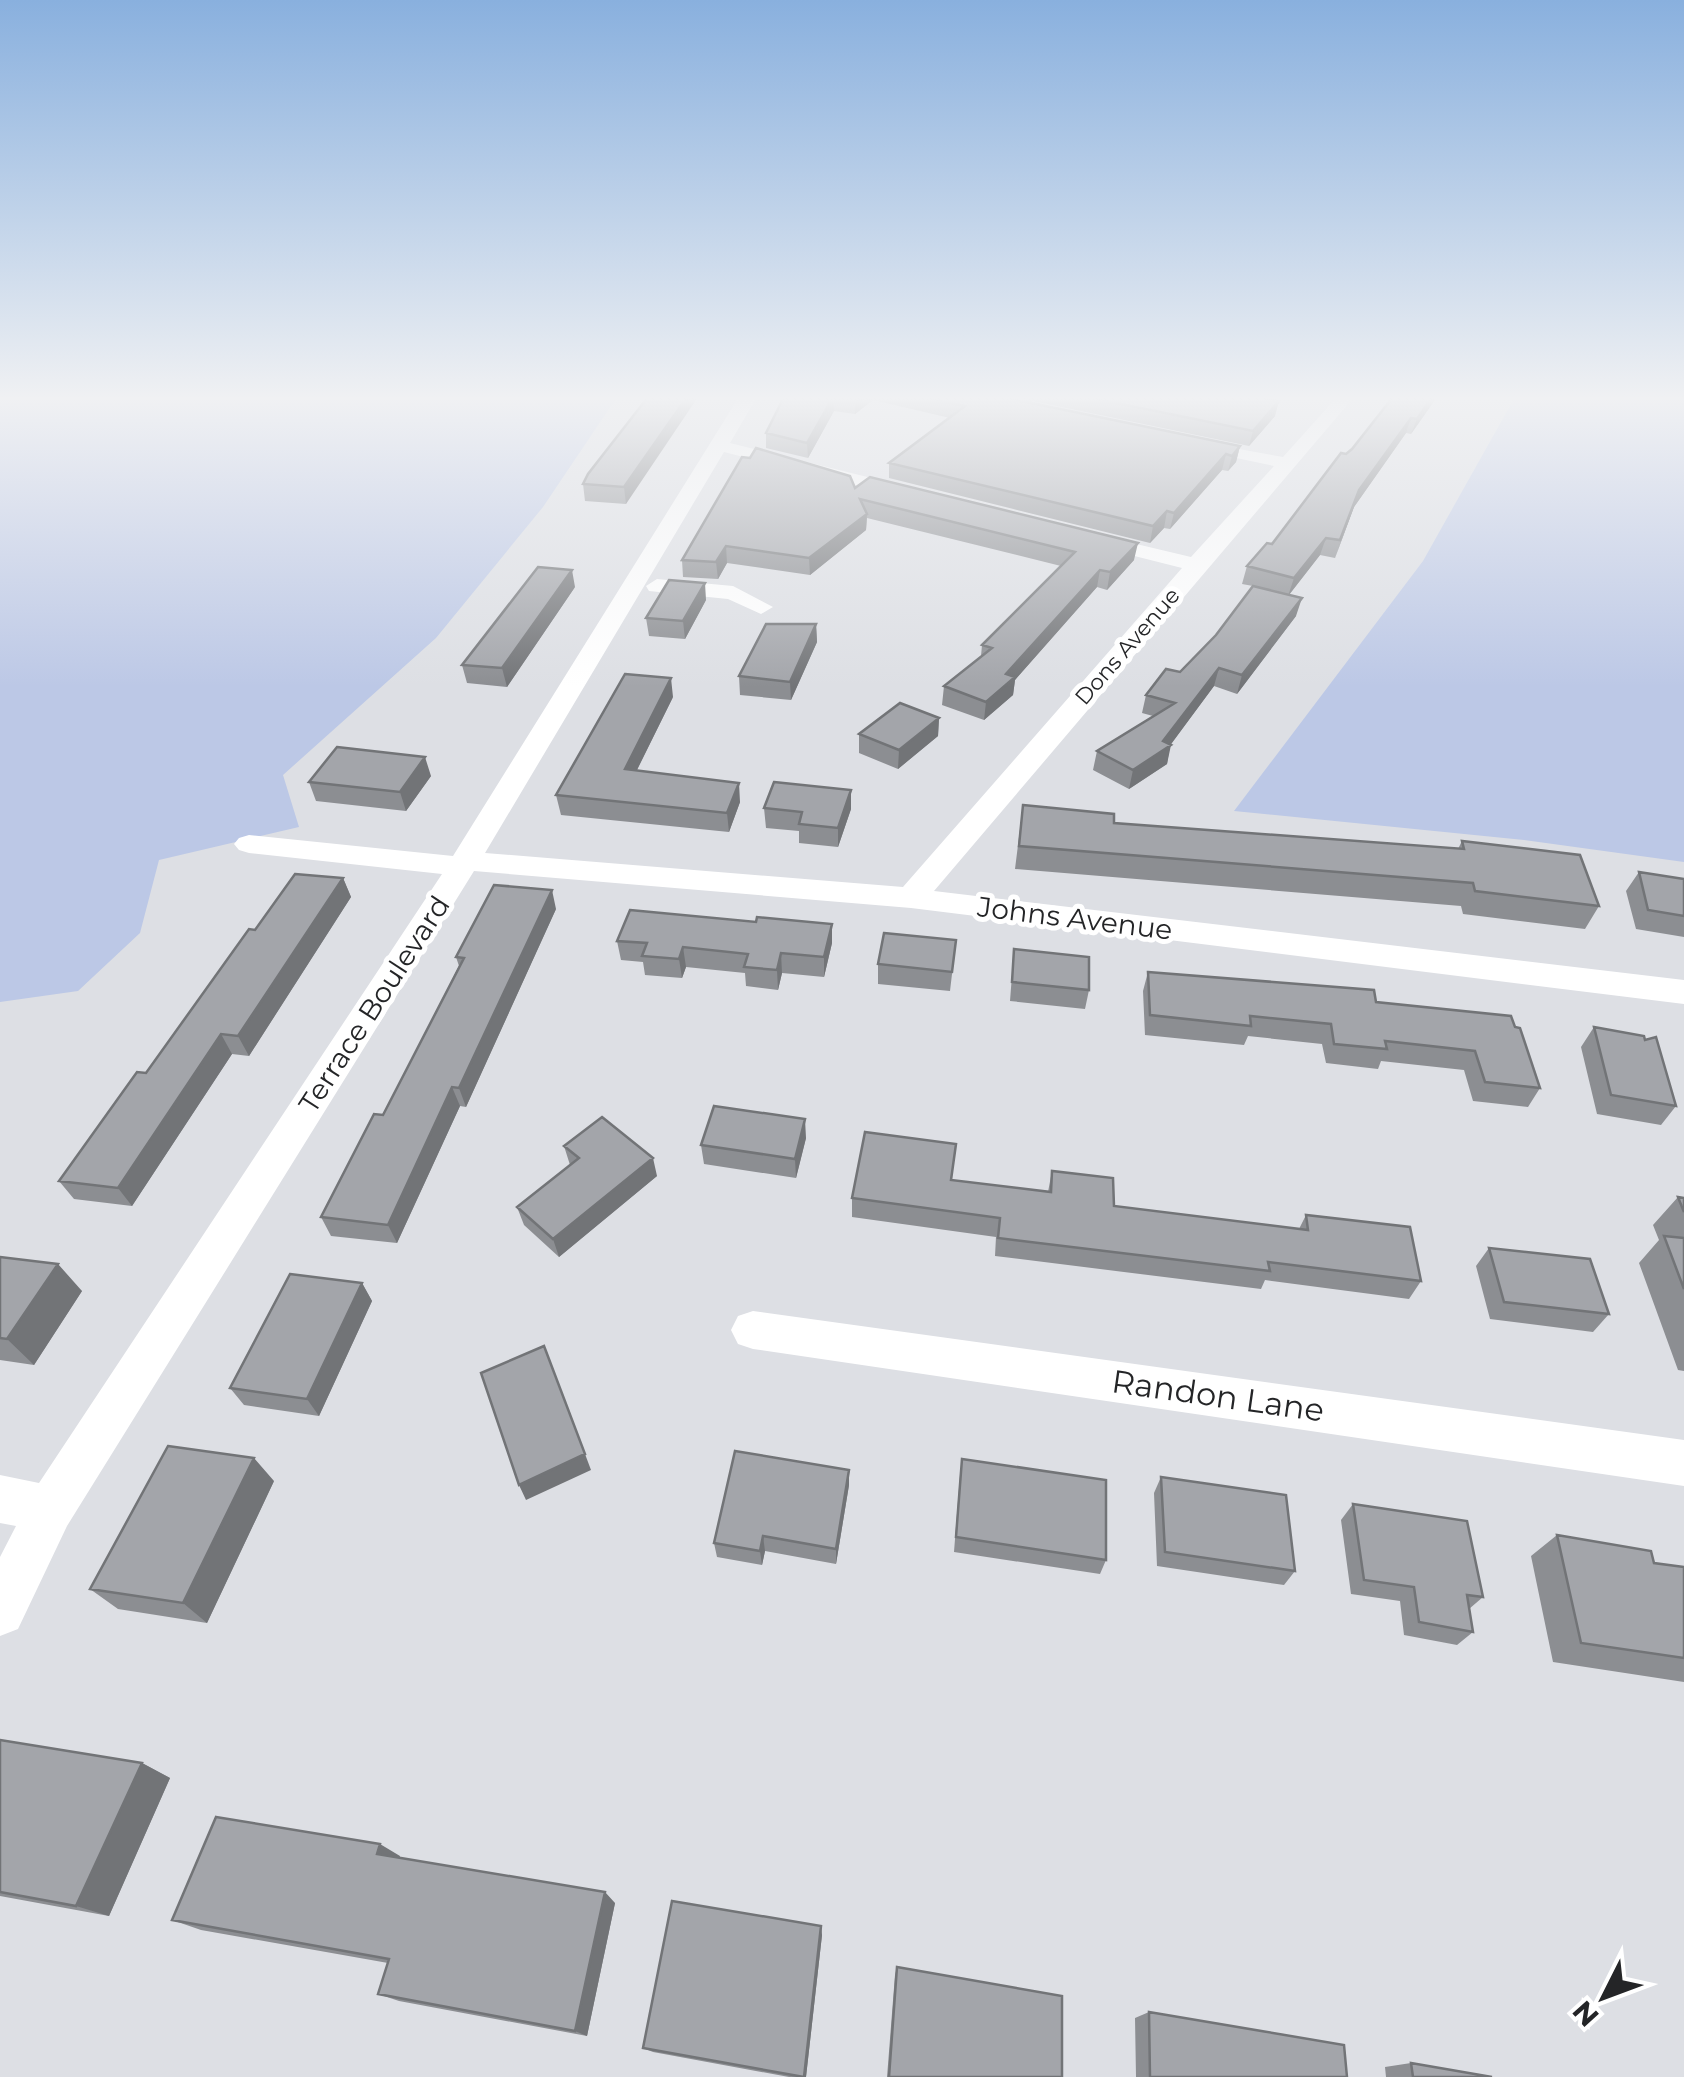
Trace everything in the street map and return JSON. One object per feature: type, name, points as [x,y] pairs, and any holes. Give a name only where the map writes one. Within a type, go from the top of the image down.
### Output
[{"type":"street","name":"Terrace Boulevard","points":[[0,1611],[50,1510],[463,864],[691,494]]},
{"type":"street","points":[[914,494],[930,498]]},
{"type":"street","name":"Dons Avenue","points":[[911,898],[1259,494]]},
{"type":"street","points":[[1063,532],[1196,565]]},
{"type":"street","points":[[636,584],[733,593],[760,608]]},
{"type":"street","name":"Johns Avenue","points":[[250,844],[911,898],[1684,992]]},
{"type":"street","name":"Randon Lane","points":[[753,1330],[1684,1463]]},
{"type":"street","points":[[0,1499],[50,1510]]},
{"type":"shaded area","points":[[0,494],[552,494],[436,638],[283,775],[299,827],[159,860],[140,933],[78,991],[0,1002]]},
{"type":"shaded area","points":[[1461,494],[1684,494],[1684,862],[1524,840],[1234,811],[1423,561]]},
{"type":"building","points":[[720,494],[939,494],[1138,543],[1110,572],[1100,570],[1006,674],[1015,677],[986,702],[944,686],[992,648],[982,645],[1075,552],[860,499],[867,514],[809,558],[726,546],[716,562],[682,560]]},
{"type":"building","points":[[1019,494],[1191,494],[1174,513],[1167,511],[1153,526]]},
{"type":"building","points":[[1310,494],[1358,494],[1340,540],[1326,538],[1294,578],[1247,566],[1267,543],[1272,544]]},
{"type":"building","points":[[538,567],[572,570],[502,668],[462,665]]},
{"type":"building","points":[[669,580],[705,583],[683,621],[646,618]]},
{"type":"building","points":[[1253,586],[1302,598],[1242,675],[1219,668],[1163,741],[1171,745],[1133,770],[1097,751],[1175,703],[1146,695],[1166,669],[1180,672],[1216,635]]},
{"type":"building","points":[[766,624],[816,624],[790,682],[739,676]]},
{"type":"building","points":[[625,674],[671,678],[625,769],[739,783],[727,813],[556,795]]},
{"type":"building","points":[[900,703],[939,718],[899,750],[859,734]]},
{"type":"building","points":[[337,747],[425,757],[400,792],[309,782]]},
{"type":"building","points":[[774,782],[851,790],[838,828],[799,824],[802,812],[764,808]]},
{"type":"building","points":[[1023,805],[1114,814],[1114,823],[1464,849],[1462,841],[1580,855],[1599,906],[1475,891],[1473,883],[1019,846]]},
{"type":"building","points":[[1639,872],[1684,879],[1684,916],[1648,910]]},
{"type":"building","points":[[295,874],[343,878],[238,1036],[221,1034],[118,1188],[59,1181],[137,1072],[146,1073],[249,929],[255,930]]},
{"type":"building","points":[[494,885],[552,890],[459,1088],[452,1087],[388,1225],[321,1217],[374,1114],[383,1115],[464,958],[456,957]]},
{"type":"building","points":[[630,910],[756,922],[757,917],[832,924],[824,957],[781,953],[777,970],[744,967],[748,954],[683,947],[679,959],[642,956],[647,943],[617,941]]},
{"type":"building","points":[[884,933],[956,940],[952,972],[878,964]]},
{"type":"building","points":[[1014,949],[1089,957],[1089,990],[1012,982]]},
{"type":"building","points":[[1148,972],[1374,990],[1376,1002],[1511,1016],[1515,1027],[1520,1028],[1540,1088],[1485,1082],[1475,1051],[1385,1041],[1387,1049],[1334,1044],[1331,1024],[1250,1016],[1251,1026],[1150,1015]]},
{"type":"building","points":[[1594,1027],[1644,1036],[1645,1040],[1656,1037],[1676,1106],[1611,1095]]},
{"type":"building","points":[[714,1106],[805,1119],[795,1159],[701,1145]]},
{"type":"building","points":[[602,1117],[653,1158],[553,1239],[517,1207],[579,1158],[564,1146]]},
{"type":"building","points":[[865,1132],[956,1144],[951,1180],[1051,1192],[1052,1171],[1113,1178],[1114,1206],[1308,1230],[1306,1215],[1410,1227],[1421,1281],[1268,1262],[1270,1271],[998,1238],[1000,1218],[852,1198]]},
{"type":"building","points":[[1664,1236],[1684,1238],[1684,1289]]},
{"type":"building","points":[[1489,1248],[1590,1259],[1609,1314],[1504,1302]]},
{"type":"building","points":[[0,1257],[58,1264],[7,1339],[0,1338]]},
{"type":"building","points":[[290,1274],[362,1283],[307,1399],[230,1388]]},
{"type":"building","points":[[544,1346],[585,1454],[519,1485],[481,1373]]},
{"type":"building","points":[[168,1446],[254,1458],[183,1603],[90,1589]]},
{"type":"building","points":[[735,1451],[849,1470],[836,1549],[763,1536],[760,1551],[714,1543]]},
{"type":"building","points":[[962,1459],[1106,1480],[1106,1560],[956,1537]]},
{"type":"building","points":[[1161,1477],[1286,1495],[1295,1571],[1165,1552]]},
{"type":"building","points":[[1353,1504],[1467,1521],[1483,1597],[1467,1595],[1473,1632],[1419,1622],[1414,1587],[1364,1580]]},
{"type":"building","points":[[1557,1535],[1651,1551],[1654,1563],[1684,1567],[1684,1658],[1581,1643]]},
{"type":"building","points":[[0,1740],[142,1763],[76,1906],[0,1892]]},
{"type":"building","points":[[216,1817],[380,1844],[377,1854],[605,1892],[575,2031],[378,1994],[389,1959],[172,1920]]},
{"type":"building","points":[[672,1901],[821,1926],[804,2077],[643,2048]]},
{"type":"building","points":[[897,1967],[1062,1996],[1062,2077],[889,2077]]},
{"type":"building","points":[[1149,2012],[1344,2045],[1347,2077],[1150,2077]]},
{"type":"building","points":[[1411,2063],[1492,2077],[1413,2077]]}]
